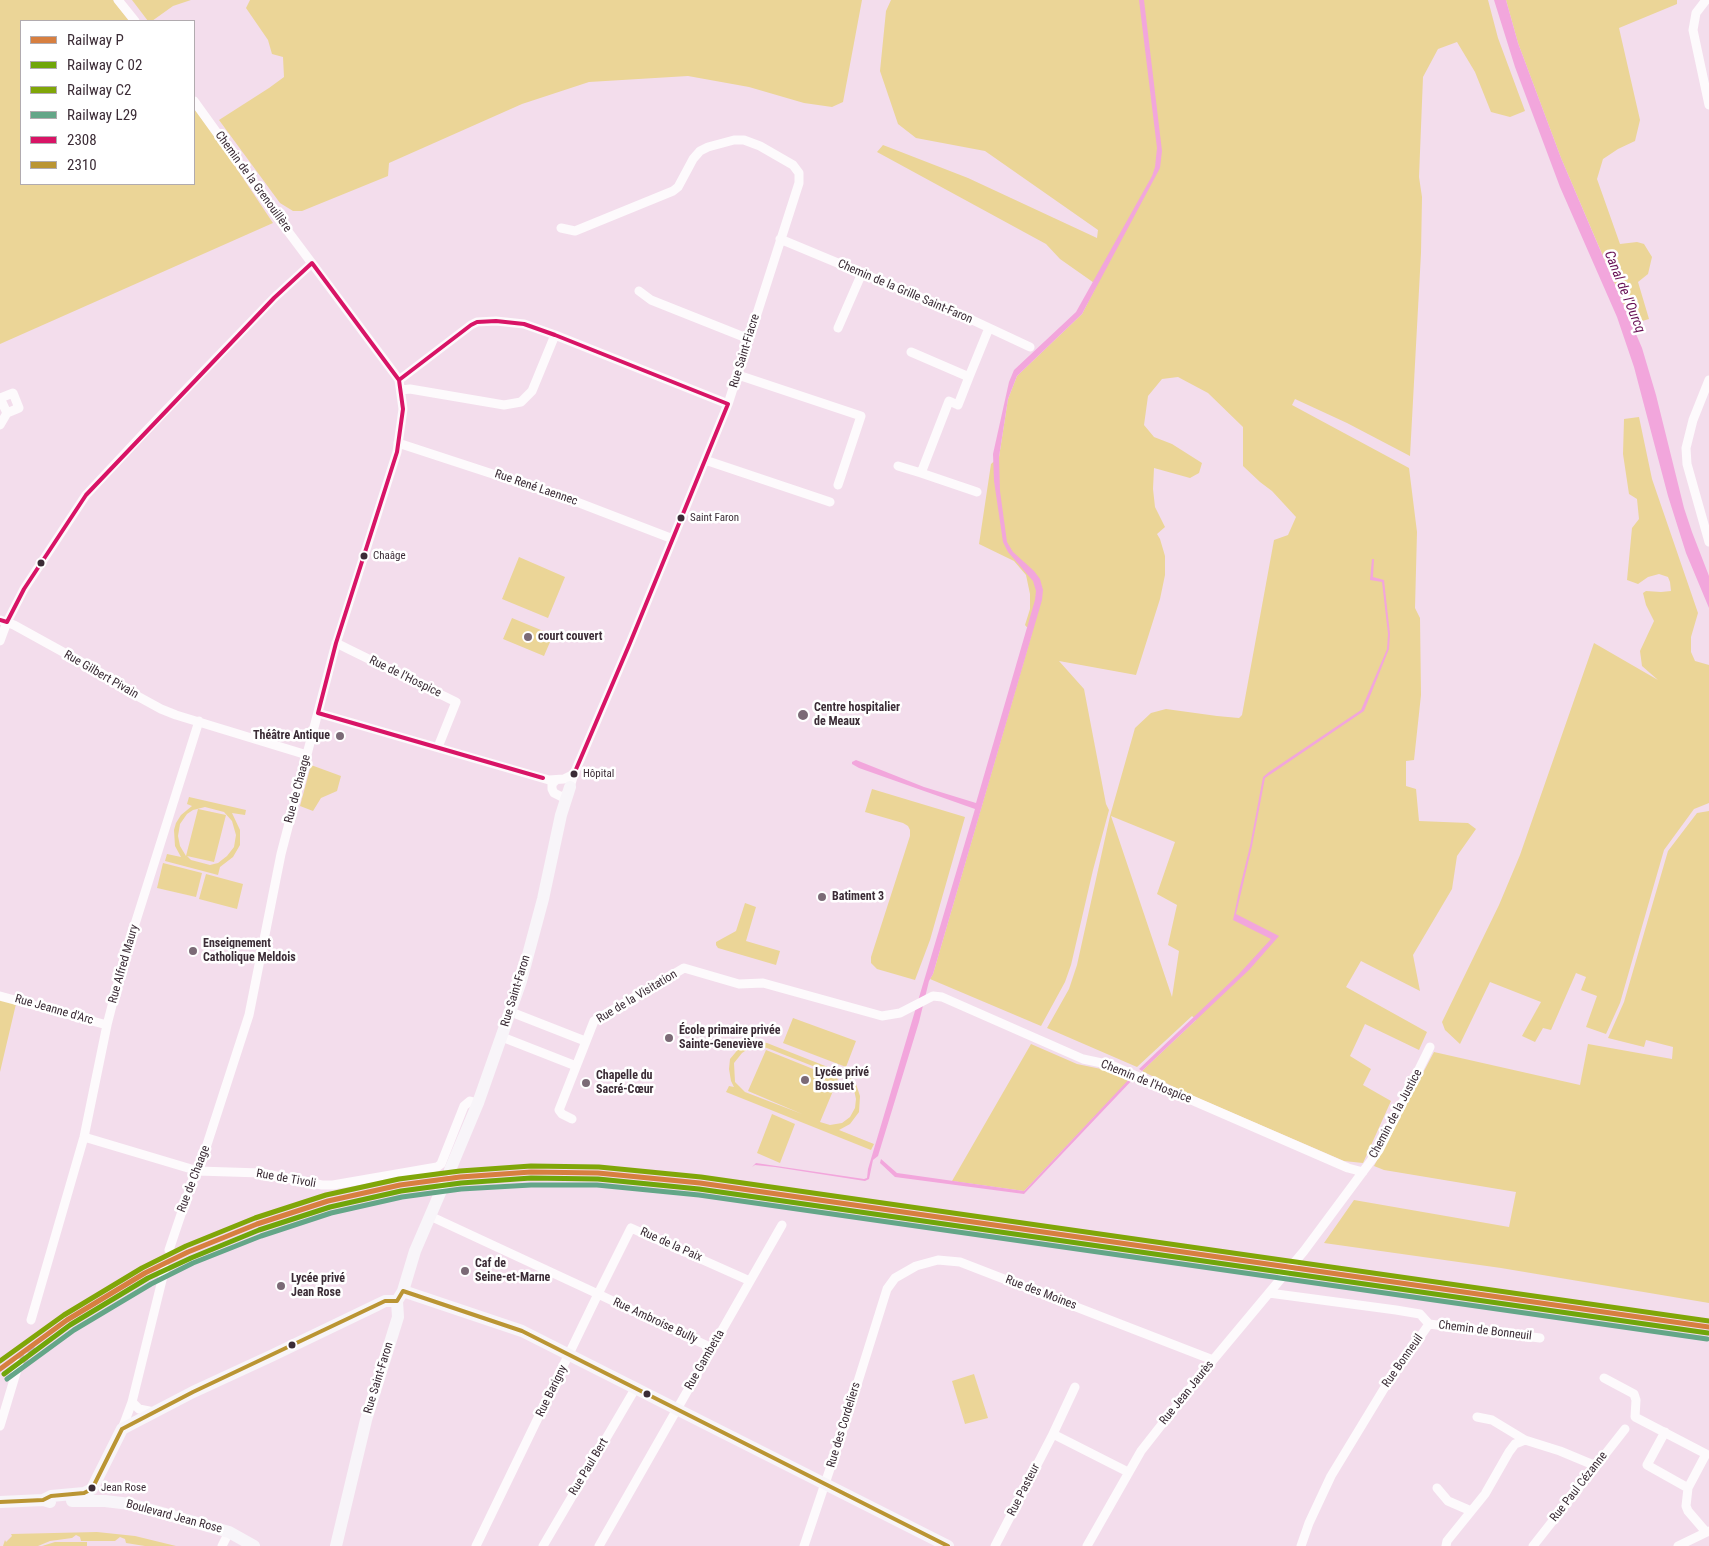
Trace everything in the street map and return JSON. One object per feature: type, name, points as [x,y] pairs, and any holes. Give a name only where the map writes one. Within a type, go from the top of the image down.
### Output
[{"type":"street","points":[[118,0],[134,20]]},
{"type":"street","points":[[1706,0],[1696,13],[1693,37],[1709,105]]},
{"type":"street","name":"Chemin de la Grenouillère","points":[[195,102],[312,263]]},
{"type":"street","name":"Rue Saint-Fiacre","points":[[561,228],[575,231],[673,191],[678,187],[696,155],[708,147],[734,140],[752,142],[792,165],[799,173],[800,179],[728,404],[574,774],[562,790]]},
{"type":"street","name":"Chemin de la Grille Saint-Faron","points":[[780,239],[953,311],[1030,347]]},
{"type":"street","points":[[0,641],[3,621],[86,495],[274,298],[312,263]]},
{"type":"street","name":"Rue de Chaage","points":[[169,1250],[194,1176],[198,1171],[249,1015],[281,854],[336,643],[398,443],[403,409],[399,380],[312,263]]},
{"type":"street","points":[[838,328],[862,273]]},
{"type":"street","points":[[639,291],[651,300],[749,339]]},
{"type":"street","points":[[399,380],[471,325],[477,322],[496,321],[518,323],[555,335],[728,404]]},
{"type":"street","points":[[921,473],[949,401],[958,405],[989,328]]},
{"type":"street","points":[[401,390],[410,389],[504,405],[521,402],[532,391],[555,335]]},
{"type":"street","points":[[911,352],[969,377]]},
{"type":"street","points":[[738,375],[861,416],[838,485]]},
{"type":"street","points":[[1709,380],[1693,420],[1686,448],[1687,464],[1709,542]]},
{"type":"street","points":[[0,425],[7,414]]},
{"type":"street","name":"Rue René Laennec","points":[[398,443],[569,498],[673,539]]},
{"type":"street","points":[[705,460],[830,502]]},
{"type":"street","points":[[898,466],[977,492]]},
{"type":"street","name":"Rue Gilbert Pivain","points":[[3,621],[101,673],[119,686],[161,709],[198,721]]},
{"type":"street","name":"Rue de l'Hospice","points":[[336,643],[456,702],[438,747]]},
{"type":"street","points":[[318,712],[543,778],[562,790]]},
{"type":"street","points":[[198,721],[307,755]]},
{"type":"street","name":"Rue Alfred Maury","points":[[32,1320],[84,1137],[107,1026],[130,939],[198,721]]},
{"type":"street","name":"Rue Saint-Faron","points":[[450,1170],[478,1103],[511,1012],[534,935],[562,790]]},
{"type":"street","name":"Rue de la Visitation","points":[[572,1119],[562,1114],[560,1110],[594,1021],[684,968],[739,984],[763,984],[882,1016],[894,1015],[929,998]]},
{"type":"street","name":"Rue Jeanne d'Arc","points":[[0,996],[107,1026]]},
{"type":"street","name":"Chemin de l'Hospice","points":[[929,998],[942,997],[1083,1059],[1110,1065],[1348,1168],[1363,1172]]},
{"type":"street","points":[[511,1012],[585,1041]]},
{"type":"street","points":[[502,1037],[576,1066]]},
{"type":"street","name":"Chemin de la Justice","points":[[1304,1251],[1379,1150],[1430,1047]]},
{"type":"street","name":"Rue de Tivoli","points":[[84,1137],[198,1171],[261,1173],[333,1186],[433,1168],[441,1164],[465,1104],[470,1101],[478,1103]]},
{"type":"street","name":"Rue Saint-Faron","points":[[336,1546],[366,1420],[398,1317],[400,1296],[415,1252],[443,1186]]},
{"type":"street","points":[[430,1216],[598,1294]]},
{"type":"street","name":"Rue Gambetta","points":[[599,1546],[782,1225]]},
{"type":"street","name":"Rue de la Paix","points":[[598,1294],[631,1228],[750,1281]]},
{"type":"street","name":"Rue Jean Jaurès","points":[[1087,1546],[1141,1451],[1213,1360],[1304,1251]]},
{"type":"street","name":"Rue des Moines","points":[[883,1302],[887,1289],[895,1278],[922,1264],[938,1260],[949,1260],[982,1270],[1213,1360]]},
{"type":"street","points":[[43,1500],[51,1496],[84,1493],[92,1489],[122,1429],[132,1402],[164,1268]]},
{"type":"street","name":"Rue Bonneuil","points":[[1269,1293],[1420,1314],[1430,1324],[1385,1387],[1331,1476],[1309,1523],[1301,1546]]},
{"type":"street","name":"Rue Ambroise Bully","points":[[598,1294],[712,1348]]},
{"type":"street","name":"Rue Barigny","points":[[476,1546],[598,1294]]},
{"type":"street","points":[[122,1429],[377,1304],[400,1296],[509,1325],[948,1546]]},
{"type":"street","name":"Rue des Cordeliers","points":[[804,1546],[826,1484],[883,1302]]},
{"type":"street","name":"Chemin de Bonneuil","points":[[1430,1324],[1540,1338]]},
{"type":"street","points":[[0,1426],[18,1363]]},
{"type":"street","points":[[1604,1378],[1634,1394],[1636,1400],[1635,1417],[1706,1454],[1688,1488],[1686,1506],[1688,1511],[1708,1531],[1678,1546]]},
{"type":"street","name":"Rue Pasteur","points":[[995,1546],[1075,1387]]},
{"type":"street","name":"Rue Paul Bert","points":[[543,1546],[635,1389]]},
{"type":"street","points":[[132,1402],[139,1409],[154,1412]]},
{"type":"street","points":[[1477,1417],[1492,1420],[1524,1440],[1560,1451],[1596,1466]]},
{"type":"street","name":"Rue Paul Cézanne","points":[[1533,1546],[1625,1429]]},
{"type":"street","points":[[1665,1432],[1647,1465],[1688,1488]]},
{"type":"street","points":[[1053,1434],[1128,1472]]},
{"type":"street","points":[[1446,1546],[1447,1541],[1485,1494],[1509,1452],[1515,1444],[1524,1440]]},
{"type":"street","points":[[1437,1488],[1448,1501],[1471,1511]]},
{"type":"street","name":"Boulevard Jean Rose","points":[[0,1502],[43,1500],[51,1502],[116,1501],[229,1532],[254,1546]]},
{"type":"street","points":[[222,1546],[229,1532]]},
{"type":"shaded area","points":[[0,0],[113,0],[128,20],[20,20],[20,185],[195,185],[195,109],[273,223],[0,344]]},
{"type":"shaded area","points":[[132,0],[191,0],[173,6],[153,20],[147,20]]},
{"type":"shaded area","points":[[250,0],[862,0],[843,102],[832,107],[804,103],[749,87],[688,76],[589,82],[522,104],[389,163],[388,176],[302,211],[293,211],[280,203],[219,120],[284,77],[283,57],[272,54],[268,40],[246,8]]},
{"type":"shaded area","points":[[891,0],[1488,0],[1498,38],[1525,111],[1510,117],[1491,112],[1475,72],[1457,42],[1438,49],[1423,77],[1419,177],[1422,197],[1421,253],[1410,456],[1347,423],[1295,399],[1292,405],[1409,468],[1417,532],[1415,608],[1420,618],[1421,695],[1414,760],[1406,761],[1406,786],[1416,789],[1419,821],[1468,823],[1476,829],[1457,856],[1452,889],[1413,955],[1420,991],[1361,961],[1346,987],[1427,1032],[1419,1050],[1365,1024],[1350,1056],[1371,1069],[1363,1085],[1391,1101],[1363,1163],[1344,1161],[1184,1092],[1142,1071],[1196,1020],[1192,1016],[1137,1067],[1047,1028],[1069,989],[1077,965],[1110,816],[1135,728],[1151,713],[1166,709],[1239,718],[1242,715],[1274,540],[1288,535],[1296,517],[1272,491],[1243,466],[1243,427],[1208,393],[1178,377],[1162,379],[1148,396],[1144,425],[1154,437],[1172,444],[1202,463],[1199,473],[1190,478],[1154,468],[1153,489],[1155,507],[1165,527],[1157,534],[1165,556],[1165,575],[1160,599],[1136,675],[1059,661],[1084,689],[1106,804],[1109,810],[1071,965],[1065,982],[1041,1026],[930,979],[1032,633],[1025,625],[1030,609],[1030,594],[1026,575],[1014,561],[979,544],[991,464],[999,457],[1008,399],[1017,376],[1082,314],[1097,285],[1060,259],[1046,244],[877,152],[883,145],[968,178],[1097,238],[1098,230],[985,151],[916,138],[898,124],[880,71],[886,11]],"holes":[[[1111,816],[1175,842],[1157,894],[1177,905],[1168,945],[1179,951],[1172,997]]]},
{"type":"shaded area","points":[[1139,0],[1144,0],[1162,151],[1160,168],[1082,314],[1017,376],[1008,399],[999,457],[1000,491],[1007,542],[1013,552],[1040,579],[1043,590],[1042,600],[878,1156],[873,1160],[869,1179],[865,1181],[775,1167],[755,1165],[752,1167],[756,1163],[867,1178],[868,1169],[975,809],[859,768],[852,764],[852,762],[856,760],[924,787],[976,803],[1036,591],[1033,581],[1008,552],[1003,542],[994,481],[993,454],[1009,382],[1014,370],[1076,312],[1152,176],[1155,167],[1157,148]]},
{"type":"shaded area","points":[[1494,0],[1506,0],[1518,43],[1561,158],[1642,348],[1656,395],[1684,508],[1709,576],[1709,608],[1686,553],[1668,496],[1634,367],[1617,317],[1560,187],[1515,67]]},
{"type":"shaded area","points":[[1506,0],[1677,0],[1677,4],[1619,28],[1640,120],[1635,141],[1603,159],[1597,179],[1620,244],[1637,242],[1644,244],[1652,257],[1648,274],[1638,282],[1649,319],[1632,324],[1561,158],[1518,43]]},
{"type":"shaded area","points":[[1639,417],[1652,479],[1698,613],[1691,637],[1691,652],[1695,661],[1709,665],[1709,803],[1694,809],[1664,850],[1620,1003],[1606,1034],[1586,1027],[1597,996],[1581,990],[1586,977],[1576,973],[1551,1030],[1543,1028],[1535,1042],[1522,1036],[1541,1002],[1490,982],[1460,1044],[1445,1030],[1442,1022],[1499,905],[1520,855],[1594,643],[1658,680],[1642,666],[1640,651],[1654,621],[1646,605],[1643,593],[1646,591],[1671,591],[1670,582],[1668,577],[1659,574],[1648,577],[1638,584],[1627,580],[1632,528],[1639,519],[1637,499],[1629,494],[1623,454],[1624,419]]},
{"type":"shaded area","points":[[519,557],[565,577],[548,618],[502,599]]},
{"type":"shaded area","points":[[1372,559],[1374,559],[1373,577],[1384,580],[1390,634],[1389,649],[1364,711],[1265,778],[1236,914],[1279,936],[1249,970],[1142,1071],[1139,1069],[1238,975],[1271,939],[1233,920],[1263,777],[1361,710],[1387,649],[1388,634],[1382,582],[1370,580]]},
{"type":"shaded area","name":"court couvert","points":[[512,618],[553,635],[544,656],[503,639]]},
{"type":"shaded area","points":[[311,765],[341,776],[337,791],[321,798],[313,811],[300,806]]},
{"type":"shaded area","points":[[872,789],[965,817],[930,940],[915,980],[877,969],[871,963],[871,957],[910,836],[908,826],[903,823],[865,812]]},
{"type":"shaded area","points":[[189,797],[246,810],[245,815],[232,813],[240,830],[240,845],[233,857],[220,867],[218,875],[165,861],[167,854],[181,857],[175,846],[174,830],[181,815],[192,806],[187,804]],"holes":[[[205,807],[224,812],[232,821],[236,835],[234,847],[218,863],[210,865],[191,860],[187,856],[214,862],[226,815],[198,809],[186,856],[180,846],[178,836],[180,824],[187,814],[193,810]]]},
{"type":"shaded area","points":[[1709,811],[1709,1303],[1501,1268],[1324,1243],[1354,1200],[1509,1227],[1516,1192],[1384,1170],[1374,1166],[1434,1052],[1580,1085],[1588,1044],[1672,1059],[1673,1047],[1646,1040],[1644,1047],[1608,1038],[1624,1002],[1668,851],[1697,813]]},
{"type":"shaded area","points":[[163,863],[202,873],[196,897],[157,888]]},
{"type":"shaded area","points":[[206,874],[243,884],[237,909],[199,899]]},
{"type":"shaded area","points":[[745,903],[756,907],[746,941],[780,951],[776,965],[718,948],[716,945],[716,942],[736,931]]},
{"type":"shaded area","points":[[0,1000],[16,1004],[0,1072]]},
{"type":"shaded area","points":[[793,1018],[856,1041],[846,1067],[783,1043]]},
{"type":"shaded area","points":[[753,1041],[767,1043],[848,1075],[856,1084],[860,1096],[859,1112],[850,1124],[839,1130],[874,1144],[871,1150],[726,1092],[729,1086],[734,1087],[729,1069],[730,1059],[740,1047]],"holes":[[[767,1048],[843,1078],[854,1090],[856,1099],[855,1108],[850,1117],[842,1123],[830,1125],[820,1122],[838,1079],[766,1050],[748,1091],[802,1114],[745,1092],[735,1082],[734,1063],[748,1049]]]},
{"type":"shaded area","points":[[1031,1044],[1077,1064],[1106,1070],[1130,1079],[1024,1191],[952,1181]]},
{"type":"shaded area","points":[[1133,1075],[1136,1076],[1024,1194],[895,1177],[880,1163],[881,1159],[897,1173],[1024,1191]]},
{"type":"shaded area","points":[[772,1114],[795,1124],[780,1163],[757,1153]]},
{"type":"shaded area","points":[[974,1374],[988,1418],[965,1424],[952,1381]]},
{"type":"shaded area","points":[[97,1532],[135,1536],[176,1546],[145,1546],[126,1543],[125,1539],[120,1537],[115,1541],[81,1541],[80,1537],[76,1535],[72,1538],[50,1541],[38,1546],[3,1546],[5,1540],[6,1542],[12,1536],[11,1534]]},
{"type":"shaded area","points":[[55,1542],[87,1542],[87,1546],[42,1546]]},
{"type":"tunnel","points":[[19,1363],[34,1347]]},
{"type":"rail line","name":"C2","points":[[0,1361],[64,1315],[142,1268],[186,1246],[255,1218],[326,1195],[399,1179],[460,1171],[531,1166],[599,1167],[701,1177],[1709,1321]]},
{"type":"rail line","name":"P","points":[[0,1369],[67,1320],[145,1273],[188,1252],[257,1224],[328,1201],[400,1185],[460,1177],[531,1172],[598,1173],[700,1183],[1709,1327]]},
{"type":"rail line","name":"L29","points":[[7,1379],[74,1330],[151,1284],[193,1263],[261,1236],[331,1213],[402,1197],[461,1189],[531,1185],[597,1185],[699,1195],[1707,1339]]},
{"type":"transit line","name":"2308","points":[[0,620],[7,622],[24,589],[86,495],[274,298],[312,263],[399,380],[403,409],[397,452],[336,643],[318,713],[543,778]]},
{"type":"transit line","name":"2308","points":[[399,380],[471,325],[477,322],[496,321],[524,324],[555,335],[728,404],[574,774]]},
{"type":"transit line","points":[[4,1374],[70,1325],[148,1278],[259,1230],[330,1207],[401,1191],[461,1183],[531,1178],[598,1179],[699,1189],[1708,1333]]},
{"type":"transit line","name":"2310","points":[[0,1502],[43,1500],[51,1496],[84,1493],[92,1489],[122,1429],[193,1392],[385,1301],[397,1301],[403,1291],[522,1331],[948,1546]]},
{"type":"place","name":"Saint Faron","points":[[681,518]]},
{"type":"place","name":"Chaâge","points":[[364,556]]},
{"type":"place","name":"court couvert","points":[[528,637]]},
{"type":"place","name":"Centre hospitalier de Meaux","points":[[803,715]]},
{"type":"place","name":"Théâtre Antique","points":[[340,736]]},
{"type":"place","name":"Hôpital","points":[[574,774]]},
{"type":"place","name":"Batiment 3","points":[[822,897]]},
{"type":"place","name":"Enseignement Catholique Meldois","points":[[193,951]]},
{"type":"place","name":"École primaire privée Sainte-Geneviève","points":[[669,1038]]},
{"type":"place","name":"Lycée privé Bossuet","points":[[805,1080]]},
{"type":"place","name":"Chapelle du Sacré-Cœur","points":[[586,1083]]},
{"type":"place","name":"Caf de Seine-et-Marne","points":[[465,1271]]},
{"type":"place","name":"Lycée privé Jean Rose","points":[[281,1286]]},
{"type":"place","name":"Jean Rose","points":[[92,1488]]},
{"type":"water label","name":"Canal de l'Ourcq","points":[[1624,292]]}]
